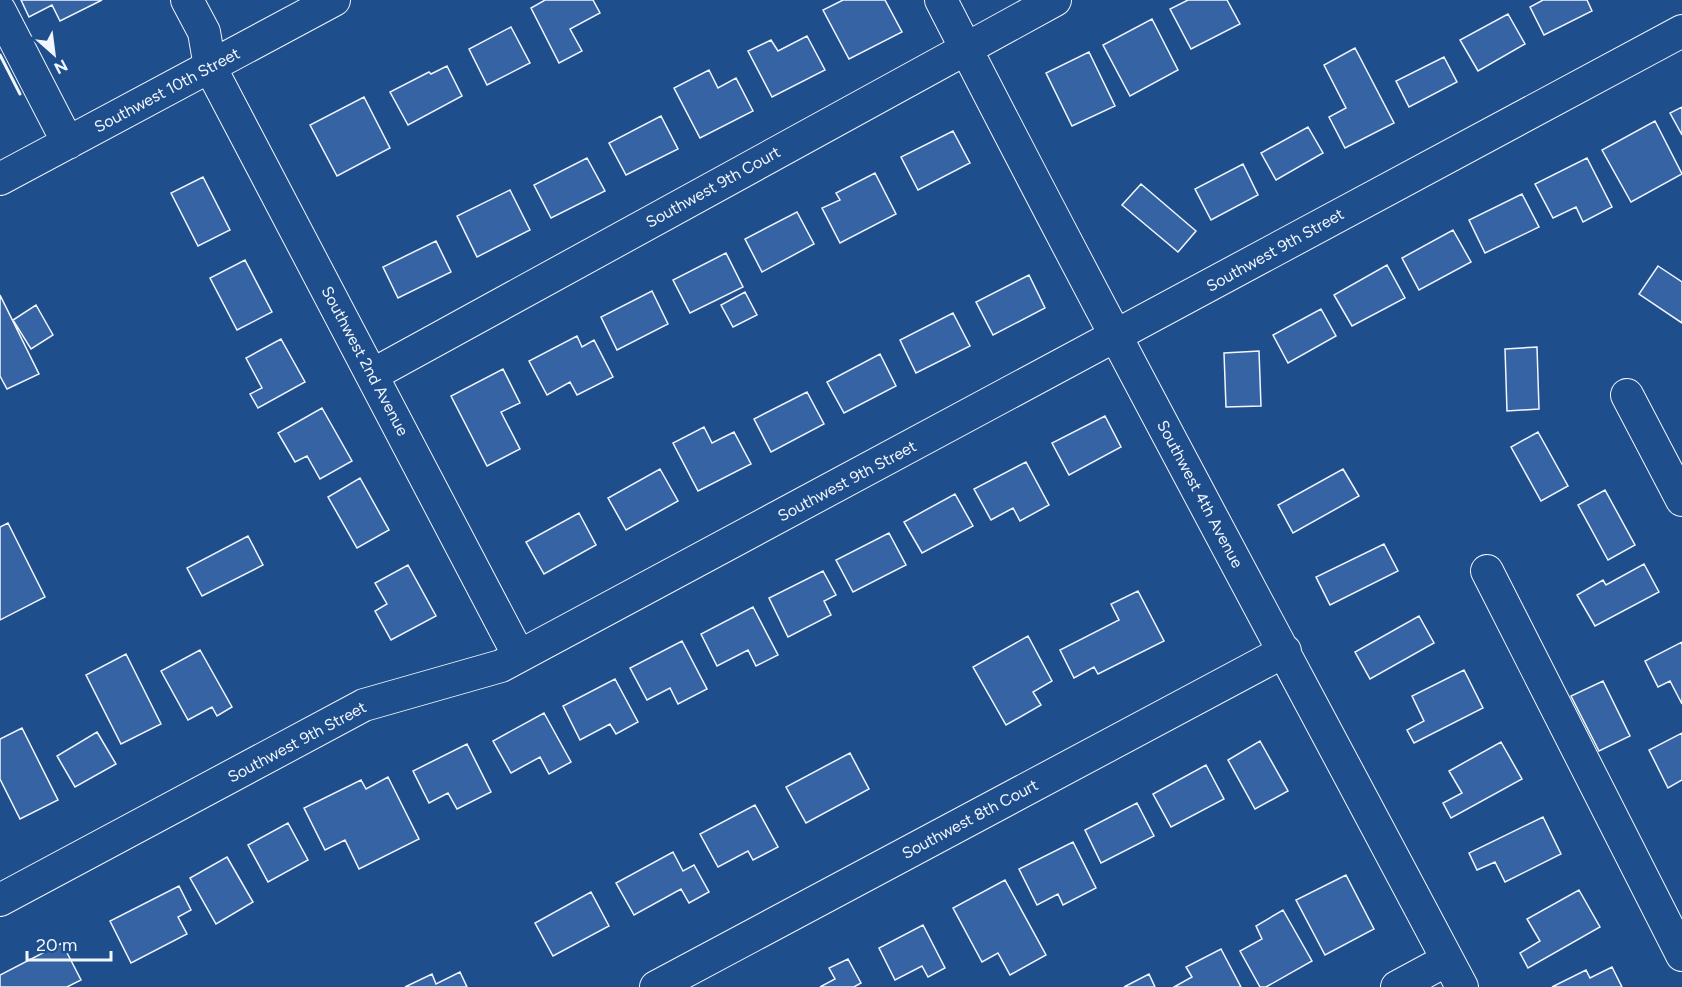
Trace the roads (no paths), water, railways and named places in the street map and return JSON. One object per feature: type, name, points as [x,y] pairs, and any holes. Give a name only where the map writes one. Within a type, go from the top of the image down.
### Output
[{"type":"street","name":"Southwest 2nd Avenue","points":[[187,0],[204,32],[210,67],[519,656]]},
{"type":"street","name":"Southwest 10th Street","points":[[0,179],[334,0]]},
{"type":"street","name":"Southwest 4th Avenue","points":[[941,0],[1116,337],[1455,974]]},
{"type":"street","name":"Southwest 9th Court","points":[[372,375],[1055,0]]},
{"type":"street","points":[[0,11],[68,142]]},
{"type":"street","name":"Southwest 9th Street","points":[[0,900],[364,705],[501,666],[1682,31]]},
{"type":"street","points":[[1627,394],[1682,500]]},
{"type":"street","points":[[1487,571],[1682,955]]},
{"type":"street","name":"Southwest 8th Court","points":[[656,987],[1285,651]]},
{"type":"street","points":[[1397,987],[1455,974]]}]
